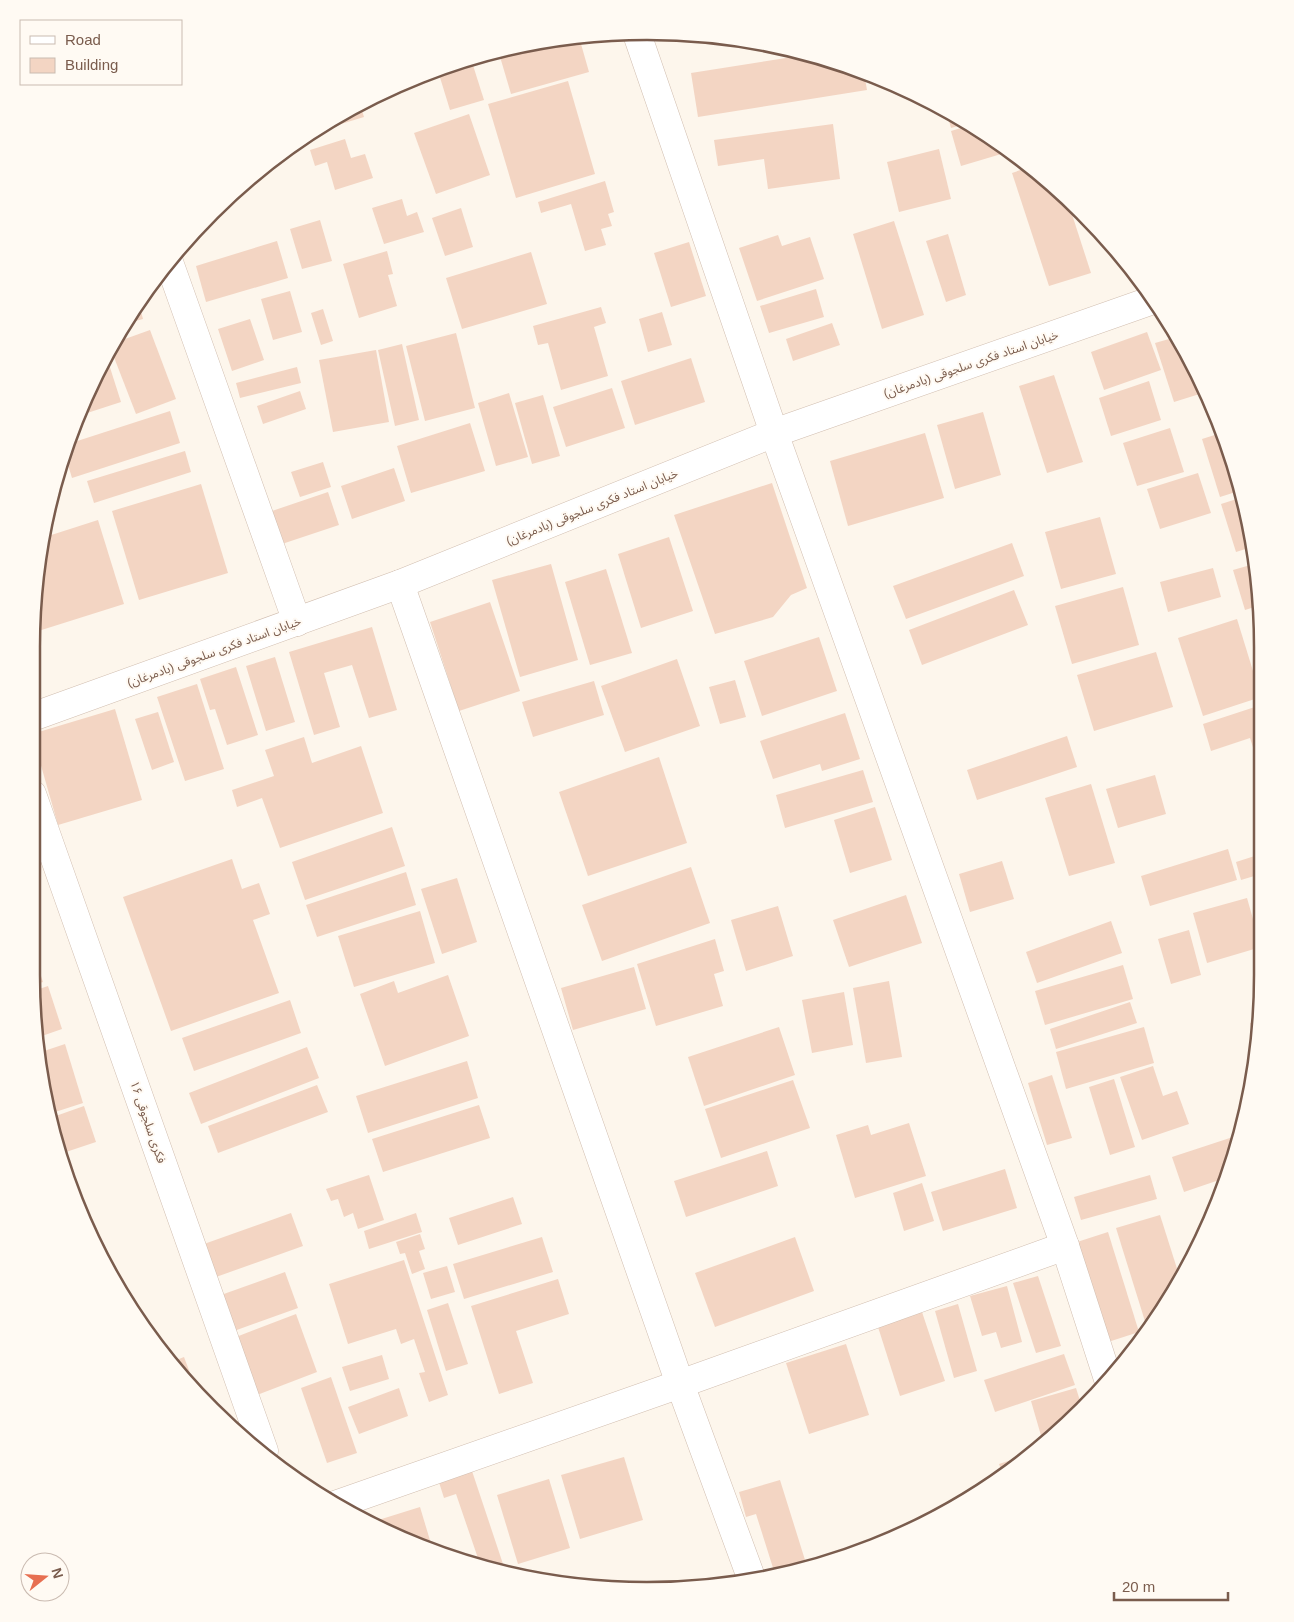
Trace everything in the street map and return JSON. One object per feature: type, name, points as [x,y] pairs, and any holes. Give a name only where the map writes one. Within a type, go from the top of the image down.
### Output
[{"type":"street","points":[[639,40],[774,433],[1065,1246],[1106,1372]]},
{"type":"street","points":[[172,269],[297,622]]},
{"type":"street","name":"خیابان استاد فکری سلجوقی (بادمرغان)","points":[[40,714],[400,584],[774,433],[1147,302]]},
{"type":"street","points":[[400,584],[680,1384],[749,1573]]},
{"type":"street","name":"فکری سلجوقی ۱۶","points":[[40,817],[261,1443]]},
{"type":"street","points":[[344,1502],[1065,1246]]},
{"type":"building","points":[[581,44],[589,72],[511,94],[501,59]]},
{"type":"building","points":[[789,58],[842,72],[865,81],[867,90],[698,117],[691,73]]},
{"type":"building","points":[[473,66],[484,100],[450,110],[440,77]]},
{"type":"building","points":[[568,81],[595,174],[516,198],[488,104]]},
{"type":"building","points":[[362,112],[364,117],[337,125]]},
{"type":"building","points":[[469,114],[490,175],[436,194],[414,133]]},
{"type":"building","points":[[949,120],[959,126],[951,128]]},
{"type":"building","points":[[833,124],[840,179],[768,189],[764,159],[718,166],[714,140]]},
{"type":"building","points":[[962,128],[1001,154],[961,166],[951,131]]},
{"type":"building","points":[[345,139],[351,158],[365,154],[373,178],[335,190],[327,162],[315,166],[310,150]]},
{"type":"building","points":[[939,149],[951,199],[899,212],[887,162]]},
{"type":"building","points":[[1022,169],[1072,214],[1091,273],[1049,286],[1012,173]]},
{"type":"building","points":[[605,181],[614,212],[608,214],[612,226],[601,229],[606,245],[585,251],[571,204],[541,213],[538,202]]},
{"type":"building","points":[[402,199],[407,216],[417,212],[424,232],[384,244],[372,208]]},
{"type":"building","points":[[461,208],[473,247],[445,256],[432,218]]},
{"type":"building","points":[[320,220],[332,261],[302,269],[290,229]]},
{"type":"building","points":[[894,221],[924,315],[882,329],[853,234]]},
{"type":"building","points":[[948,234],[966,295],[946,302],[926,241]]},
{"type":"building","points":[[778,235],[782,246],[810,237],[824,279],[757,301],[739,248]]},
{"type":"building","points":[[277,241],[288,278],[206,302],[196,266]]},
{"type":"building","points":[[689,242],[706,296],[671,307],[654,253]]},
{"type":"building","points":[[387,251],[393,274],[388,275],[397,306],[359,318],[343,264]]},
{"type":"building","points":[[531,252],[547,304],[462,329],[446,278]]},
{"type":"building","points":[[816,289],[824,317],[769,333],[760,306]]},
{"type":"building","points":[[290,291],[302,332],[273,340],[261,299]]},
{"type":"building","points":[[601,307],[606,323],[594,327],[608,376],[561,390],[548,343],[538,345],[533,326]]},
{"type":"building","points":[[323,309],[333,341],[321,345],[311,313]]},
{"type":"building","points":[[141,312],[143,319],[135,321]]},
{"type":"building","points":[[662,312],[672,345],[648,352],[639,319]]},
{"type":"building","points":[[250,319],[264,360],[232,371],[218,329]]},
{"type":"building","points":[[832,323],[840,345],[793,361],[786,339]]},
{"type":"building","points":[[150,330],[176,399],[136,414],[114,357],[123,340]]},
{"type":"building","points":[[1147,332],[1161,370],[1104,390],[1091,352]]},
{"type":"building","points":[[456,333],[475,408],[425,421],[406,346]]},
{"type":"building","points":[[1170,339],[1198,394],[1174,402],[1155,343]]},
{"type":"building","points":[[402,344],[419,420],[395,426],[378,350]]},
{"type":"building","points":[[376,350],[389,422],[333,432],[319,360]]},
{"type":"building","points":[[691,358],[705,402],[635,425],[621,381]]},
{"type":"building","points":[[110,366],[121,402],[87,413]]},
{"type":"building","points":[[297,367],[301,383],[240,398],[236,383]]},
{"type":"building","points":[[1054,375],[1083,462],[1047,473],[1019,386]]},
{"type":"building","points":[[1149,381],[1161,420],[1111,436],[1099,398]]},
{"type":"building","points":[[612,388],[625,428],[566,447],[553,407]]},
{"type":"building","points":[[300,391],[306,409],[263,424],[257,406]]},
{"type":"building","points":[[509,393],[528,457],[496,466],[478,403]]},
{"type":"building","points":[[543,395],[560,456],[532,464],[515,403]]},
{"type":"building","points":[[170,411],[180,443],[72,478],[68,465],[76,441]]},
{"type":"building","points":[[983,412],[1001,475],[955,489],[937,425]]},
{"type":"building","points":[[470,423],[485,471],[411,493],[397,446]]},
{"type":"building","points":[[1170,428],[1184,472],[1137,486],[1123,443]]},
{"type":"building","points":[[925,433],[944,498],[848,526],[830,461]]},
{"type":"building","points":[[1215,435],[1234,493],[1220,497],[1202,439]]},
{"type":"building","points":[[185,451],[191,472],[94,503],[87,481]]},
{"type":"building","points":[[323,462],[331,487],[300,497],[291,472]]},
{"type":"building","points":[[394,468],[405,501],[352,519],[341,486]]},
{"type":"building","points":[[1198,473],[1211,513],[1160,529],[1147,489]]},
{"type":"building","points":[[772,483],[807,588],[791,595],[773,617],[715,634],[674,515]]},
{"type":"building","points":[[201,484],[228,573],[139,600],[112,511]]},
{"type":"building","points":[[328,492],[339,525],[282,544],[272,511]]},
{"type":"building","points":[[1235,499],[1246,549],[1236,552],[1221,504]]},
{"type":"building","points":[[1100,517],[1116,574],[1061,589],[1045,532]]},
{"type":"building","points":[[98,520],[124,604],[40,630],[45,568],[51,535]]},
{"type":"building","points":[[669,537],[693,611],[641,628],[618,554]]},
{"type":"building","points":[[1012,543],[1024,576],[906,619],[893,586]]},
{"type":"building","points":[[551,564],[578,660],[520,677],[492,580]]},
{"type":"building","points":[[1249,566],[1253,607],[1245,610],[1233,570]]},
{"type":"building","points":[[1213,568],[1221,597],[1168,612],[1160,582]]},
{"type":"building","points":[[606,569],[632,653],[590,665],[565,582]]},
{"type":"building","points":[[1123,587],[1139,645],[1072,664],[1055,606]]},
{"type":"building","points":[[1014,590],[1028,625],[922,665],[909,630]]},
{"type":"building","points":[[490,602],[520,691],[459,711],[430,622]]},
{"type":"building","points":[[1237,619],[1254,674],[1254,699],[1203,716],[1178,638]]},
{"type":"building","points":[[372,627],[397,710],[369,718],[352,665],[324,673],[340,727],[314,735],[289,652]]},
{"type":"building","points":[[819,637],[837,691],[762,716],[744,661]]},
{"type":"building","points":[[1156,652],[1173,707],[1094,731],[1077,675]]},
{"type":"building","points":[[275,657],[295,722],[266,731],[246,666]]},
{"type":"building","points":[[677,659],[700,726],[625,752],[601,686]]},
{"type":"building","points":[[236,667],[258,735],[227,745],[215,709],[210,710],[200,679]]},
{"type":"building","points":[[735,680],[746,717],[720,724],[709,687]]},
{"type":"building","points":[[594,681],[604,715],[533,737],[522,702]]},
{"type":"building","points":[[197,684],[224,769],[185,781],[157,697]]},
{"type":"building","points":[[1254,707],[1254,750],[1250,738],[1211,751],[1203,724]]},
{"type":"building","points":[[115,709],[142,800],[58,825],[40,762],[40,732]]},
{"type":"building","points":[[158,712],[174,762],[152,770],[135,719]]},
{"type":"building","points":[[845,713],[860,759],[822,771],[820,764],[773,779],[760,741]]},
{"type":"building","points":[[1067,736],[1077,767],[977,800],[967,770]]},
{"type":"building","points":[[304,737],[312,763],[361,746],[383,813],[280,848],[262,798],[237,807],[232,790],[274,776],[265,750]]},
{"type":"building","points":[[659,757],[687,843],[588,876],[559,792]]},
{"type":"building","points":[[863,770],[873,802],[785,828],[776,795]]},
{"type":"building","points":[[1155,775],[1166,814],[1118,828],[1106,789]]},
{"type":"building","points":[[1091,784],[1115,863],[1069,876],[1045,798]]},
{"type":"building","points":[[875,807],[892,860],[850,873],[834,820]]},
{"type":"building","points":[[392,827],[405,866],[305,900],[292,862]]},
{"type":"building","points":[[1228,849],[1237,880],[1150,906],[1141,876]]},
{"type":"building","points":[[1254,856],[1254,876],[1241,880],[1236,862]]},
{"type":"building","points":[[232,859],[242,889],[259,883],[270,914],[253,920],[279,993],[171,1031],[123,897]]},
{"type":"building","points":[[1002,861],[1014,899],[970,912],[959,874]]},
{"type":"building","points":[[691,867],[710,923],[602,961],[582,905]]},
{"type":"building","points":[[406,872],[416,905],[317,937],[306,905]]},
{"type":"building","points":[[457,878],[477,942],[442,954],[421,889]]},
{"type":"building","points":[[906,895],[922,943],[849,967],[833,920]]},
{"type":"building","points":[[1247,898],[1254,922],[1254,949],[1207,963],[1193,913]]},
{"type":"building","points":[[778,906],[793,956],[746,971],[731,920]]},
{"type":"building","points":[[420,911],[435,963],[354,987],[338,936]]},
{"type":"building","points":[[1111,921],[1122,953],[1037,983],[1026,952]]},
{"type":"building","points":[[1189,930],[1201,975],[1171,984],[1158,939]]},
{"type":"building","points":[[715,939],[724,971],[714,974],[723,1006],[656,1026],[637,964]]},
{"type":"building","points":[[1123,965],[1133,999],[1045,1025],[1035,991]]},
{"type":"building","points":[[634,967],[646,1009],[573,1030],[561,988]]},
{"type":"building","points":[[448,975],[469,1036],[385,1066],[360,994],[394,981],[398,993]]},
{"type":"building","points":[[889,981],[902,1057],[866,1063],[853,988]]},
{"type":"building","points":[[48,986],[62,1029],[43,1036],[41,1015],[40,989]]},
{"type":"building","points":[[844,992],[853,1045],[812,1053],[802,1000]]},
{"type":"building","points":[[290,1000],[301,1033],[194,1071],[182,1038]]},
{"type":"building","points":[[1130,1002],[1137,1023],[1056,1049],[1050,1029]]},
{"type":"building","points":[[779,1027],[795,1075],[704,1106],[688,1057]]},
{"type":"building","points":[[1144,1027],[1154,1063],[1066,1089],[1056,1052]]},
{"type":"building","points":[[65,1044],[83,1103],[56,1112],[45,1051]]},
{"type":"building","points":[[307,1047],[319,1078],[201,1124],[189,1093]]},
{"type":"building","points":[[467,1061],[478,1098],[368,1133],[356,1096]]},
{"type":"building","points":[[1153,1066],[1163,1096],[1177,1091],[1189,1124],[1142,1140],[1120,1077]]},
{"type":"building","points":[[1052,1075],[1072,1138],[1047,1145],[1028,1083]]},
{"type":"building","points":[[1114,1079],[1135,1147],[1110,1155],[1089,1087]]},
{"type":"building","points":[[793,1080],[810,1128],[721,1158],[705,1109]]},
{"type":"building","points":[[317,1085],[328,1112],[218,1153],[208,1126]]},
{"type":"building","points":[[479,1105],[490,1138],[383,1172],[372,1139]]},
{"type":"building","points":[[84,1106],[96,1142],[67,1152],[57,1115]]},
{"type":"building","points":[[909,1123],[926,1176],[855,1198],[836,1135],[868,1125],[871,1135]]},
{"type":"building","points":[[1231,1137],[1218,1180],[1184,1192],[1172,1157]]},
{"type":"building","points":[[767,1151],[778,1186],[686,1217],[674,1181]]},
{"type":"building","points":[[1005,1169],[1017,1208],[943,1231],[931,1192]]},
{"type":"building","points":[[369,1175],[384,1220],[358,1229],[353,1213],[344,1217],[338,1199],[331,1201],[326,1189]]},
{"type":"building","points":[[1150,1175],[1157,1199],[1081,1220],[1074,1197]]},
{"type":"building","points":[[922,1183],[934,1221],[904,1231],[893,1193]]},
{"type":"building","points":[[513,1197],[522,1224],[458,1245],[449,1218]]},
{"type":"building","points":[[291,1213],[303,1246],[216,1277],[204,1244]]},
{"type":"building","points":[[416,1213],[422,1232],[369,1249],[364,1231]]},
{"type":"building","points":[[1160,1215],[1177,1270],[1145,1322],[1116,1228]]},
{"type":"building","points":[[1108,1232],[1138,1332],[1105,1343],[1074,1243]]},
{"type":"building","points":[[420,1234],[425,1249],[419,1251],[425,1269],[412,1274],[405,1253],[400,1254],[396,1242]]},
{"type":"building","points":[[542,1237],[553,1272],[464,1299],[453,1264]]},
{"type":"building","points":[[795,1237],[814,1291],[715,1327],[695,1273]]},
{"type":"building","points":[[404,1260],[448,1395],[429,1402],[419,1373],[425,1372],[414,1339],[401,1344],[396,1329],[348,1344],[329,1284]]},
{"type":"building","points":[[447,1266],[455,1292],[431,1299],[423,1273]]},
{"type":"building","points":[[285,1272],[298,1308],[234,1331],[221,1295]]},
{"type":"building","points":[[1038,1276],[1061,1346],[1036,1353],[1013,1283]]},
{"type":"building","points":[[558,1279],[569,1314],[516,1331],[533,1383],[499,1394],[471,1306]]},
{"type":"building","points":[[1007,1286],[1022,1342],[1001,1348],[996,1332],[982,1336],[970,1296]]},
{"type":"building","points":[[448,1303],[468,1364],[446,1371],[427,1310]]},
{"type":"building","points":[[958,1304],[977,1371],[954,1378],[935,1311]]},
{"type":"building","points":[[922,1312],[945,1381],[900,1396],[878,1327]]},
{"type":"building","points":[[296,1314],[317,1372],[257,1395],[236,1337]]},
{"type":"building","points":[[846,1344],[869,1415],[809,1434],[786,1363]]},
{"type":"building","points":[[1064,1354],[1075,1385],[995,1412],[984,1380]]},
{"type":"building","points":[[382,1355],[389,1379],[350,1391],[342,1367]]},
{"type":"building","points":[[184,1357],[191,1374],[178,1360]]},
{"type":"building","points":[[331,1377],[357,1453],[327,1463],[301,1388]]},
{"type":"building","points":[[399,1388],[408,1416],[359,1434],[348,1407]]},
{"type":"building","points":[[1076,1388],[1080,1400],[1041,1436],[1031,1401]]},
{"type":"building","points":[[624,1457],[643,1520],[580,1539],[561,1475]]},
{"type":"building","points":[[1014,1459],[1001,1468],[999,1464]]},
{"type":"building","points":[[470,1465],[503,1564],[478,1557],[456,1494],[444,1498],[437,1476]]},
{"type":"building","points":[[549,1479],[570,1548],[518,1564],[497,1495]]},
{"type":"building","points":[[780,1480],[805,1560],[773,1568],[756,1514],[746,1517],[739,1492]]},
{"type":"building","points":[[420,1507],[430,1542],[415,1536],[380,1519]]}]
